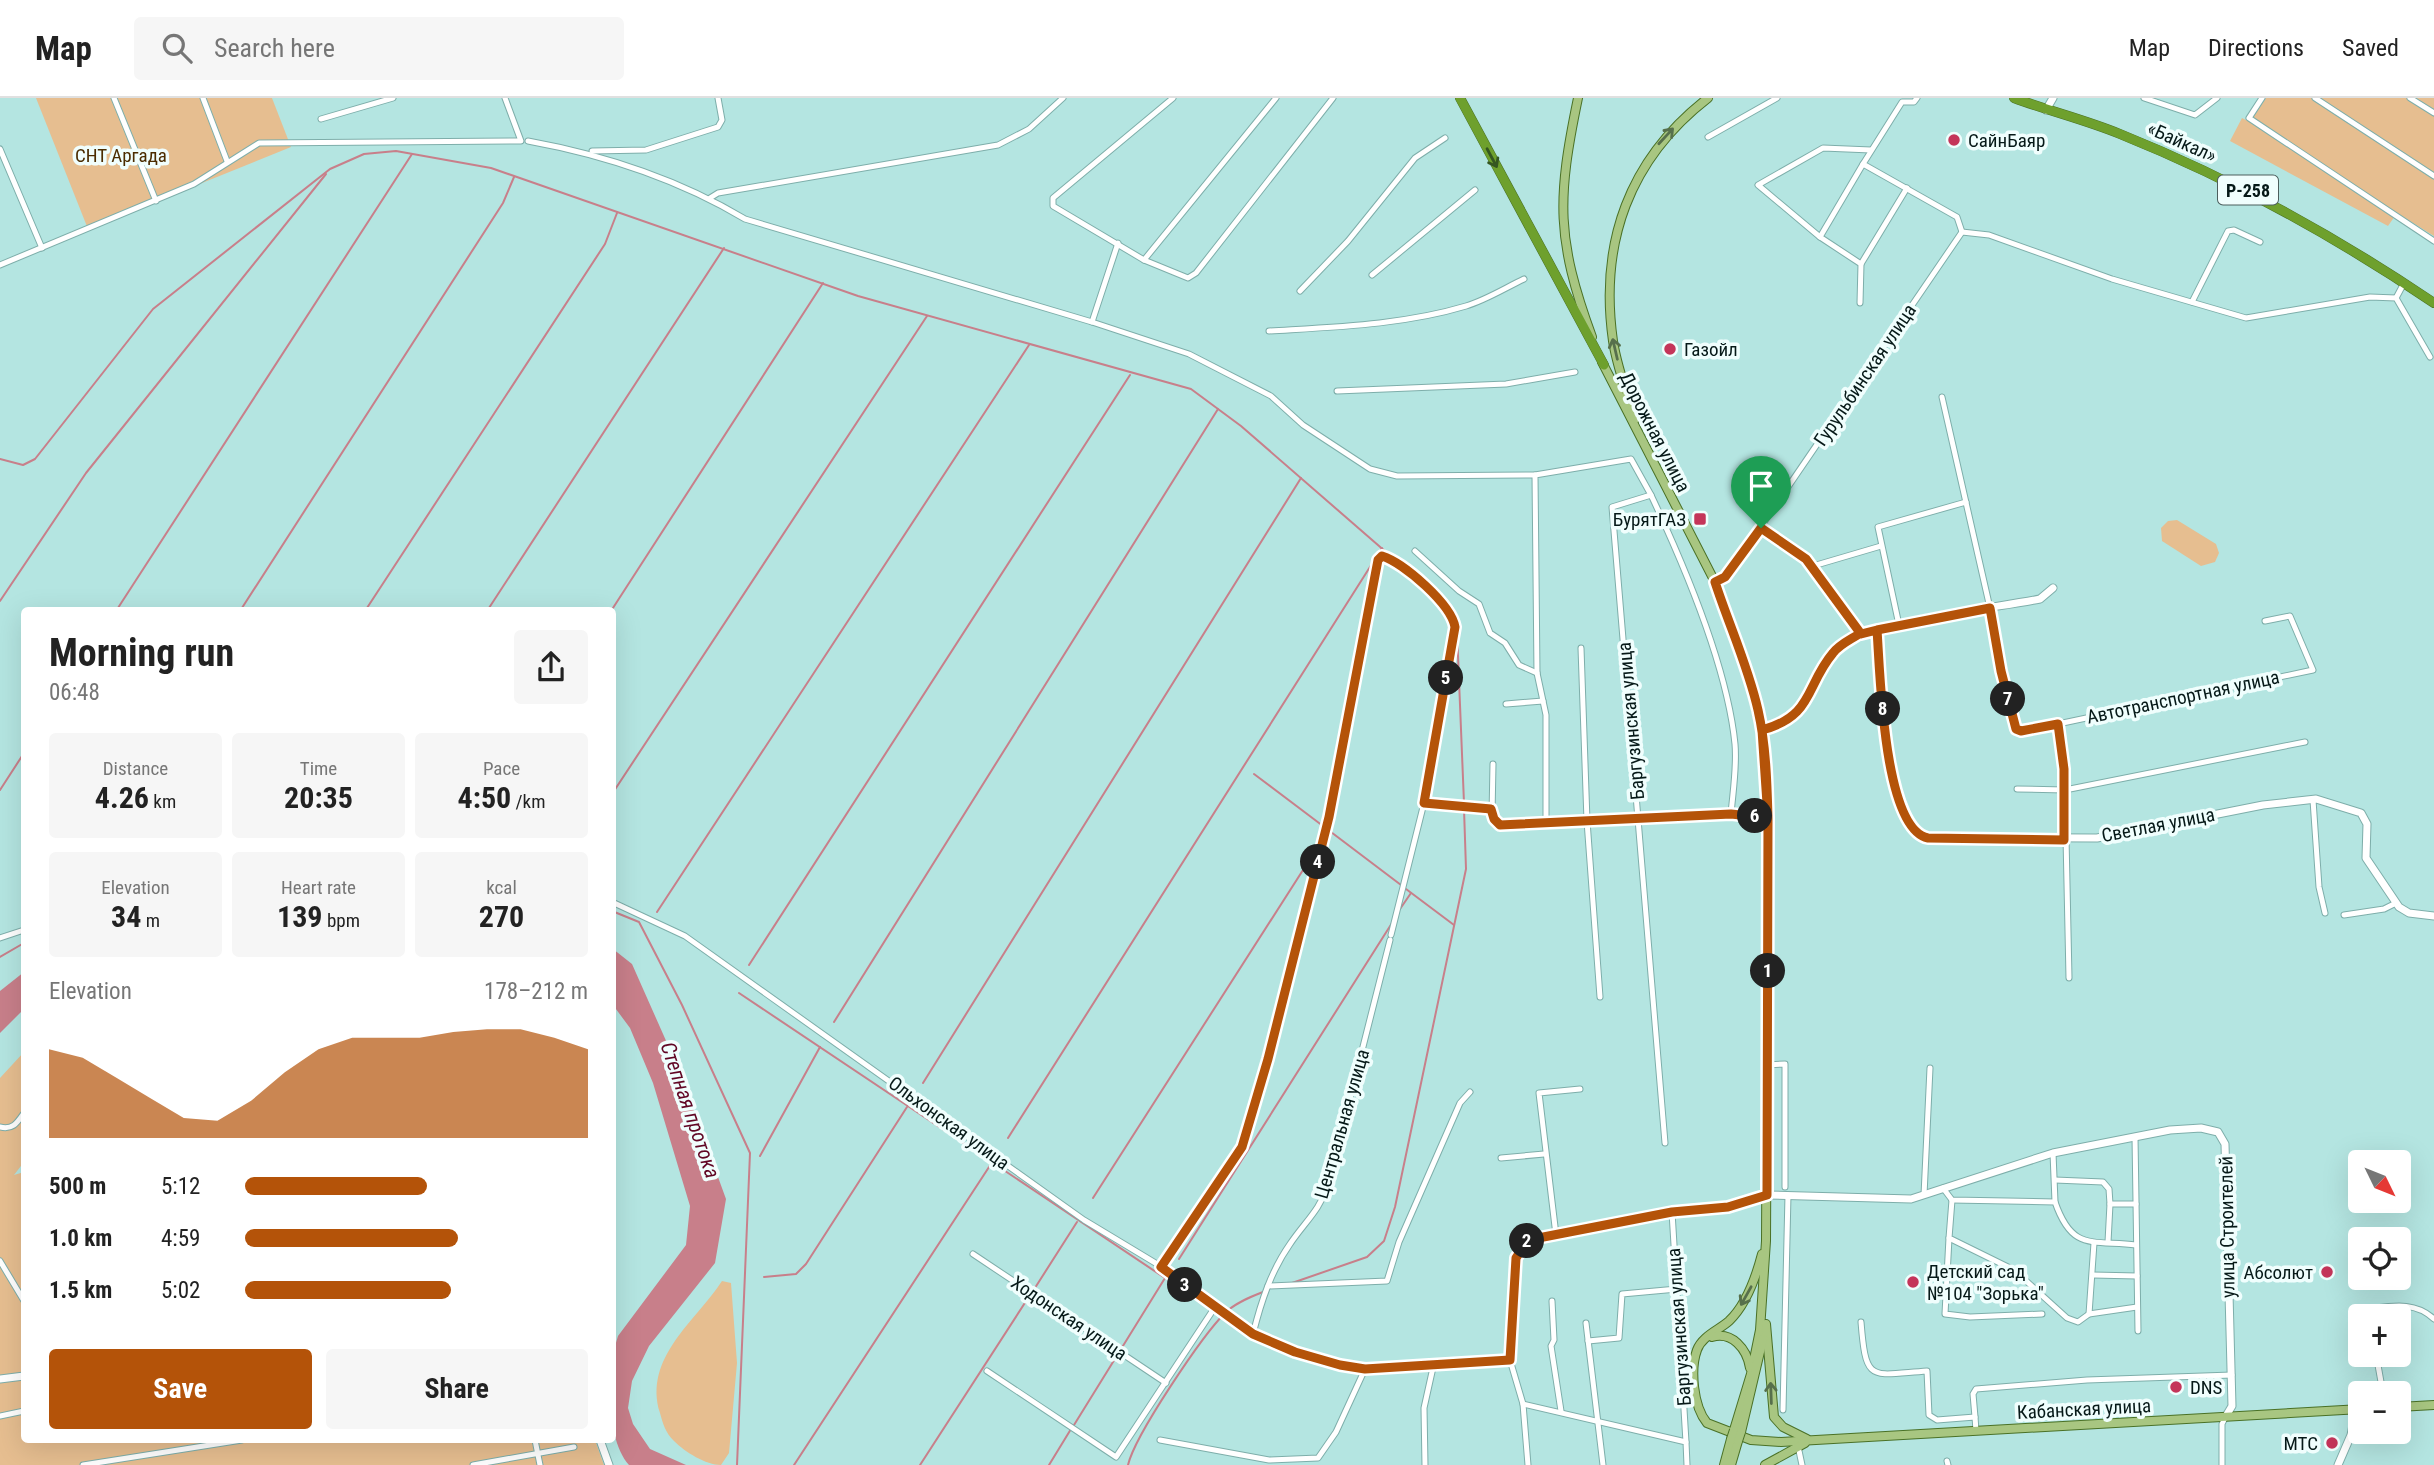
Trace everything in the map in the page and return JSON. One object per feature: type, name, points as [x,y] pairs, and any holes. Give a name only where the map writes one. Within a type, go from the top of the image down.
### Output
[{"type":"highway","points":[[1460,98],[1604,365]]},
{"type":"highway","name":"«Байкал»","points":[[2014,98],[2117,133],[2250,191],[2339,241],[2434,303]]},
{"type":"main road","name":"Дорожная улица","points":[[1578,98],[1563,177],[1564,246],[1575,288],[1604,365],[1715,582],[1750,681],[1762,730],[1768,818],[1767,1195],[1764,1294],[1766,1324],[1759,1366],[1736,1435]]},
{"type":"main road","points":[[1640,439],[1613,344],[1609,279],[1614,245],[1634,186],[1648,158],[1671,130],[1708,98]]},
{"type":"main road","points":[[1707,1338],[1730,1320],[1745,1298],[1766,1241]]},
{"type":"main road","name":"Дорожная улица","points":[[1736,1435],[1751,1374],[1764,1294]]},
{"type":"main road","points":[[1766,1324],[1774,1417],[1783,1427],[1810,1441]]},
{"type":"main road","points":[[1707,1338],[1719,1335],[1736,1342],[1749,1360],[1751,1374]]},
{"type":"main road","name":"Кабанская улица","points":[[1707,1338],[1697,1350],[1694,1372],[1697,1403],[1707,1423],[1751,1440],[1810,1441],[2348,1410]]},
{"type":"main road","points":[[2411,1406],[2434,1405]]},
{"type":"main road","points":[[1724,1465],[1736,1435]]},
{"type":"main road","points":[[1731,1465],[1736,1435]]},
{"type":"main road","name":"Кабанская улица","points":[[1765,1465],[1810,1441]]},
{"type":"street","points":[[114,98],[156,201]]},
{"type":"street","points":[[203,98],[227,161]]},
{"type":"street","points":[[321,119],[393,98]]},
{"type":"street","points":[[0,265],[194,184],[259,143],[521,141],[505,98]]},
{"type":"street","points":[[585,152],[646,150],[718,127],[722,120],[718,98]]},
{"type":"street","points":[[710,198],[718,193],[998,145],[1029,129],[1063,98]]},
{"type":"street","points":[[1173,98],[1053,198],[1053,206],[1144,260],[1188,278],[1193,276],[1333,98]]},
{"type":"street","points":[[1144,260],[1276,98]]},
{"type":"street","points":[[1708,137],[1777,98]]},
{"type":"street","points":[[1820,237],[1902,102],[1914,102],[1917,98]]},
{"type":"street","points":[[2046,110],[2053,98]]},
{"type":"street","points":[[2144,98],[2195,115],[2217,98]]},
{"type":"street","points":[[2262,98],[2249,118],[2434,241]]},
{"type":"street","points":[[2315,98],[2434,176]]},
{"type":"street","points":[[2410,98],[2434,113]]},
{"type":"street","points":[[1300,291],[1348,241],[1415,158],[1445,138]]},
{"type":"street","points":[[528,141],[585,152],[710,198],[745,219],[915,272],[1092,322],[1189,354],[1271,396],[1303,425],[1370,469],[1397,477],[1535,475],[1631,459],[1682,562],[1728,701],[1735,757],[1731,814]]},
{"type":"street","points":[[1861,264],[1820,237],[1758,185],[1823,148],[1871,150]]},
{"type":"street","points":[[0,149],[42,247]]},
{"type":"street","points":[[1863,164],[1956,217],[1962,232],[1989,235],[2112,279],[2246,318],[2370,297],[2396,299]]},
{"type":"street","points":[[1860,303],[1861,264],[1907,188]]},
{"type":"street","points":[[1372,275],[1475,190]]},
{"type":"street","points":[[2192,302],[2228,231],[2234,230],[2260,242]]},
{"type":"street","name":"Гурульбинская улица","points":[[1715,582],[1725,577],[1761,528],[1962,232]]},
{"type":"street","points":[[1092,322],[1118,243]]},
{"type":"street","points":[[1269,331],[1339,326],[1441,312],[1468,305],[1524,279]]},
{"type":"street","points":[[2396,299],[2404,283]]},
{"type":"street","points":[[2396,299],[2430,356]]},
{"type":"street","points":[[1338,391],[1506,384],[1575,372]]},
{"type":"street","name":"Автотранспортная улица","points":[[1942,397],[2016,729],[2021,731],[2058,724],[2313,670],[2290,616],[2265,621]]},
{"type":"street","points":[[1535,475],[1537,673],[1546,715],[1546,824]]},
{"type":"street","name":"Баргузинская улица","points":[[1651,495],[1612,507],[1640,817],[1665,1143]]},
{"type":"street","points":[[1899,625],[1878,527],[1966,502]]},
{"type":"street","points":[[1761,528],[1812,566],[1861,634]]},
{"type":"street","points":[[1812,566],[1881,546]]},
{"type":"street","points":[[1415,551],[1459,591],[1479,604],[1490,633],[1505,643],[1519,665],[1537,673]]},
{"type":"street","name":"Центральная улица","points":[[1161,1267],[1242,1147],[1329,817],[1378,560],[1385,557],[1439,597],[1453,616],[1455,627],[1424,803],[1337,1157],[1322,1202],[1290,1243],[1268,1286],[1253,1334]]},
{"type":"street","points":[[1762,730],[1774,727],[1799,710],[1833,652],[1861,634],[2040,599],[2053,588]]},
{"type":"street","name":"Светлая улица","points":[[1877,630],[1889,756],[1902,810],[1914,832],[1928,838],[2097,838],[2263,804],[2314,800]]},
{"type":"street","points":[[1581,648],[1587,821],[1600,997]]},
{"type":"street","points":[[1506,704],[1543,701]]},
{"type":"street","points":[[2058,724],[2065,789],[2069,978]]},
{"type":"street","points":[[2017,789],[2065,789],[2305,743]]},
{"type":"street","points":[[1493,764],[1491,809],[1494,819],[1500,825],[1731,814],[1768,818]]},
{"type":"street","points":[[2325,913],[2319,887],[2314,800],[2361,813],[2367,824],[2366,858],[2396,903],[2409,913],[2434,916]]},
{"type":"street","points":[[1424,803],[1491,809]]},
{"type":"street","points":[[2344,915],[2384,909],[2396,903]]},
{"type":"street","name":"Ольхонская улица","points":[[616,904],[685,936],[1084,1220],[1161,1267],[1253,1334],[1295,1352],[1365,1369],[1510,1360]]},
{"type":"street","points":[[0,938],[21,931]]},
{"type":"street","points":[[1766,1065],[1785,1064],[1787,1191],[1783,1410]]},
{"type":"street","points":[[1924,1195],[1930,1068]]},
{"type":"street","points":[[1556,1235],[1544,1154],[1539,1093],[1580,1089]]},
{"type":"street","points":[[1268,1286],[1387,1281],[1399,1242],[1460,1103],[1469,1092]]},
{"type":"street","points":[[0,1127],[8,1129],[16,1125],[21,1118]]},
{"type":"street","name":"улица Строителей","points":[[1767,1195],[1787,1191],[1910,1199],[2053,1153],[2191,1128],[2212,1129],[2223,1137],[2232,1375],[2232,1406],[2226,1416]]},
{"type":"street","points":[[2135,1137],[2138,1331]]},
{"type":"street","points":[[2053,1153],[2054,1202],[2063,1227],[2085,1242],[2136,1245]]},
{"type":"street","points":[[1501,1158],[1544,1154]]},
{"type":"street","points":[[2055,1180],[2103,1182],[2109,1189],[2108,1242]]},
{"type":"street","points":[[1944,1188],[1952,1200],[1945,1314],[1969,1317],[2042,1314]]},
{"type":"street","points":[[1528,1465],[1523,1404],[1510,1360],[1516,1258],[1528,1240],[1672,1212],[1728,1207],[1767,1195]]},
{"type":"street","points":[[1952,1200],[2054,1202]]},
{"type":"street","points":[[2110,1204],[2136,1204]]},
{"type":"street","name":"Баргузинская улица","points":[[1672,1212],[1687,1465]]},
{"type":"street","points":[[1949,1238],[2014,1270],[2067,1318],[2078,1322],[2089,1314],[2137,1307]]},
{"type":"street","points":[[2089,1314],[2094,1243]]},
{"type":"street","name":"Ходонская улица","points":[[973,1254],[1166,1383]]},
{"type":"street","points":[[0,1261],[21,1296]]},
{"type":"street","points":[[2093,1275],[2137,1276]]},
{"type":"street","points":[[1588,1340],[1619,1338],[1622,1294],[1677,1289]]},
{"type":"street","points":[[1552,1301],[1552,1346],[1561,1411]]},
{"type":"street","points":[[987,1371],[1113,1456],[1121,1454],[1215,1307]]},
{"type":"street","points":[[2411,1307],[2421,1308],[2434,1319]]},
{"type":"street","points":[[1861,1322],[1864,1359],[1869,1369],[1879,1374],[1927,1371],[1929,1415],[1937,1420],[1975,1417]]},
{"type":"street","points":[[1586,1323],[1603,1465]]},
{"type":"street","points":[[1427,1464],[1424,1408],[1434,1363]]},
{"type":"street","points":[[1160,1440],[1269,1460],[1318,1458],[1336,1432],[1365,1369]]},
{"type":"street","points":[[1976,1431],[1973,1394],[1976,1389],[2087,1380],[2232,1375]]},
{"type":"street","points":[[0,1379],[21,1376]]},
{"type":"street","points":[[1523,1404],[1686,1442]]},
{"type":"street","points":[[0,1416],[21,1412]]},
{"type":"street","points":[[2222,1465],[2222,1424],[2226,1416]]},
{"type":"street","points":[[2338,1465],[2348,1442]]},
{"type":"street","points":[[83,1465],[223,1443]]},
{"type":"street","points":[[535,1443],[540,1465]]},
{"type":"street","points":[[601,1443],[609,1465]]},
{"type":"street","points":[[1798,1446],[1802,1465]]},
{"type":"street","points":[[473,1465],[574,1447]]},
{"type":"green space","name":"СНТ Аргада","points":[[36,98],[272,98],[291,147],[88,229]]},
{"type":"green space","points":[[2266,98],[2434,98],[2434,236],[2397,213],[2388,226],[2230,141],[2242,118],[2250,122]]},
{"type":"green space","points":[[2177,520],[2216,544],[2219,553],[2215,562],[2201,566],[2162,541],[2161,528],[2168,521]]},
{"type":"green space","points":[[21,1055],[21,1166],[14,1175],[21,1173],[21,1374],[0,1377],[0,1078]]},
{"type":"green space","points":[[722,1281],[731,1283],[737,1363],[729,1453],[721,1465],[696,1457],[671,1438],[662,1421],[657,1393],[659,1375],[674,1342]]},
{"type":"green space","points":[[21,1379],[21,1443],[596,1443],[604,1465],[0,1465],[0,1382]]},
{"type":"water","name":"Степная протока","points":[[616,951],[632,964],[679,1070],[726,1199],[715,1263],[649,1346],[632,1381],[628,1408],[633,1424],[650,1449],[686,1465],[629,1465],[616,1438],[618,1336],[686,1245],[690,1206],[653,1083],[630,1028],[616,1009]]},
{"type":"water","points":[[21,974],[21,1012],[0,1033],[0,991]]},
{"type":"waterway","points":[[0,459],[23,465],[35,459],[153,309],[330,169],[364,154],[396,151],[491,168],[858,296],[1191,389],[1241,426],[1394,559]]},
{"type":"waterway","points":[[119,607],[412,154]]},
{"type":"waterway","points":[[0,601],[86,473],[326,174]]},
{"type":"waterway","points":[[243,607],[503,203],[514,177]]},
{"type":"waterway","points":[[368,607],[605,244],[617,213]]},
{"type":"waterway","points":[[490,607],[724,248]]},
{"type":"waterway","points":[[614,607],[823,283]]},
{"type":"waterway","points":[[616,788],[927,316]]},
{"type":"waterway","points":[[657,912],[1029,345]]},
{"type":"waterway","points":[[749,965],[1130,375]]},
{"type":"waterway","points":[[834,1022],[1218,409]]},
{"type":"waterway","points":[[923,1083],[1301,478]]},
{"type":"waterway","points":[[1008,1138],[1382,548]]},
{"type":"waterway","points":[[1457,631],[1464,803]]},
{"type":"waterway","points":[[0,790],[21,758]]},
{"type":"waterway","points":[[1254,774],[1323,826]]},
{"type":"waterway","points":[[1292,1283],[1367,1257],[1384,1241],[1395,1207],[1466,869],[1464,809]]},
{"type":"waterway","points":[[1327,829],[1401,885]]},
{"type":"waterway","points":[[1093,1198],[1319,845]]},
{"type":"waterway","points":[[1406,889],[1454,925]]},
{"type":"waterway","points":[[1400,909],[1411,893]]},
{"type":"waterway","points":[[616,913],[639,922],[682,1005],[750,1153],[737,1465]]},
{"type":"waterway","points":[[1179,1259],[1392,923]]},
{"type":"waterway","points":[[0,957],[21,945]]},
{"type":"waterway","points":[[739,993],[1165,1278],[1074,1425]]},
{"type":"waterway","points":[[760,1156],[820,1047]]},
{"type":"waterway","points":[[764,1277],[796,1274],[806,1264],[907,1107]]},
{"type":"waterway","points":[[794,1465],[991,1164]]},
{"type":"waterway","points":[[1033,1291],[1077,1222]]},
{"type":"waterway","points":[[1128,1465],[1156,1410],[1186,1363],[1215,1325],[1233,1306],[1263,1292]]},
{"type":"waterway","points":[[920,1465],[1030,1295]]},
{"type":"waterway","points":[[1049,1465],[1071,1429]]},
{"type":"place","name":"СайнБаяр","points":[[1954,140]]},
{"type":"place","name":"Газойл","points":[[1670,349]]},
{"type":"place","name":"БурятГАЗ","points":[[1700,519]]},
{"type":"place","name":"Абсолют","points":[[2327,1272]]},
{"type":"place","name":"Детский сад №104 \"Зорька\"","points":[[1913,1282]]},
{"type":"place","name":"DNS","points":[[2176,1387]]},
{"type":"place","name":"МТС","points":[[2332,1443]]},
{"type":"route","points":[[1761,528],[1725,577],[1715,582],[1750,681],[1762,730],[1767,780],[1768,818],[1767,1195],[1752,1197],[1728,1207],[1672,1212],[1528,1240],[1516,1258],[1510,1360],[1365,1369],[1295,1352],[1253,1334],[1161,1267],[1242,1147],[1268,1059],[1329,817],[1367,607],[1378,560],[1382,556],[1439,597],[1453,616],[1455,627],[1424,803],[1491,809],[1494,819],[1500,825],[1731,814],[1768,818],[1762,730],[1774,727],[1799,710],[1814,690],[1821,672],[1839,646],[1859,634],[1861,634],[1877,630],[1990,608],[2001,671],[2016,729],[2021,731],[2058,724],[2064,769],[2064,840],[1928,838],[1914,832],[1902,810],[1889,756],[1877,630],[1861,634],[1831,595],[1816,569],[1761,528]]}]
